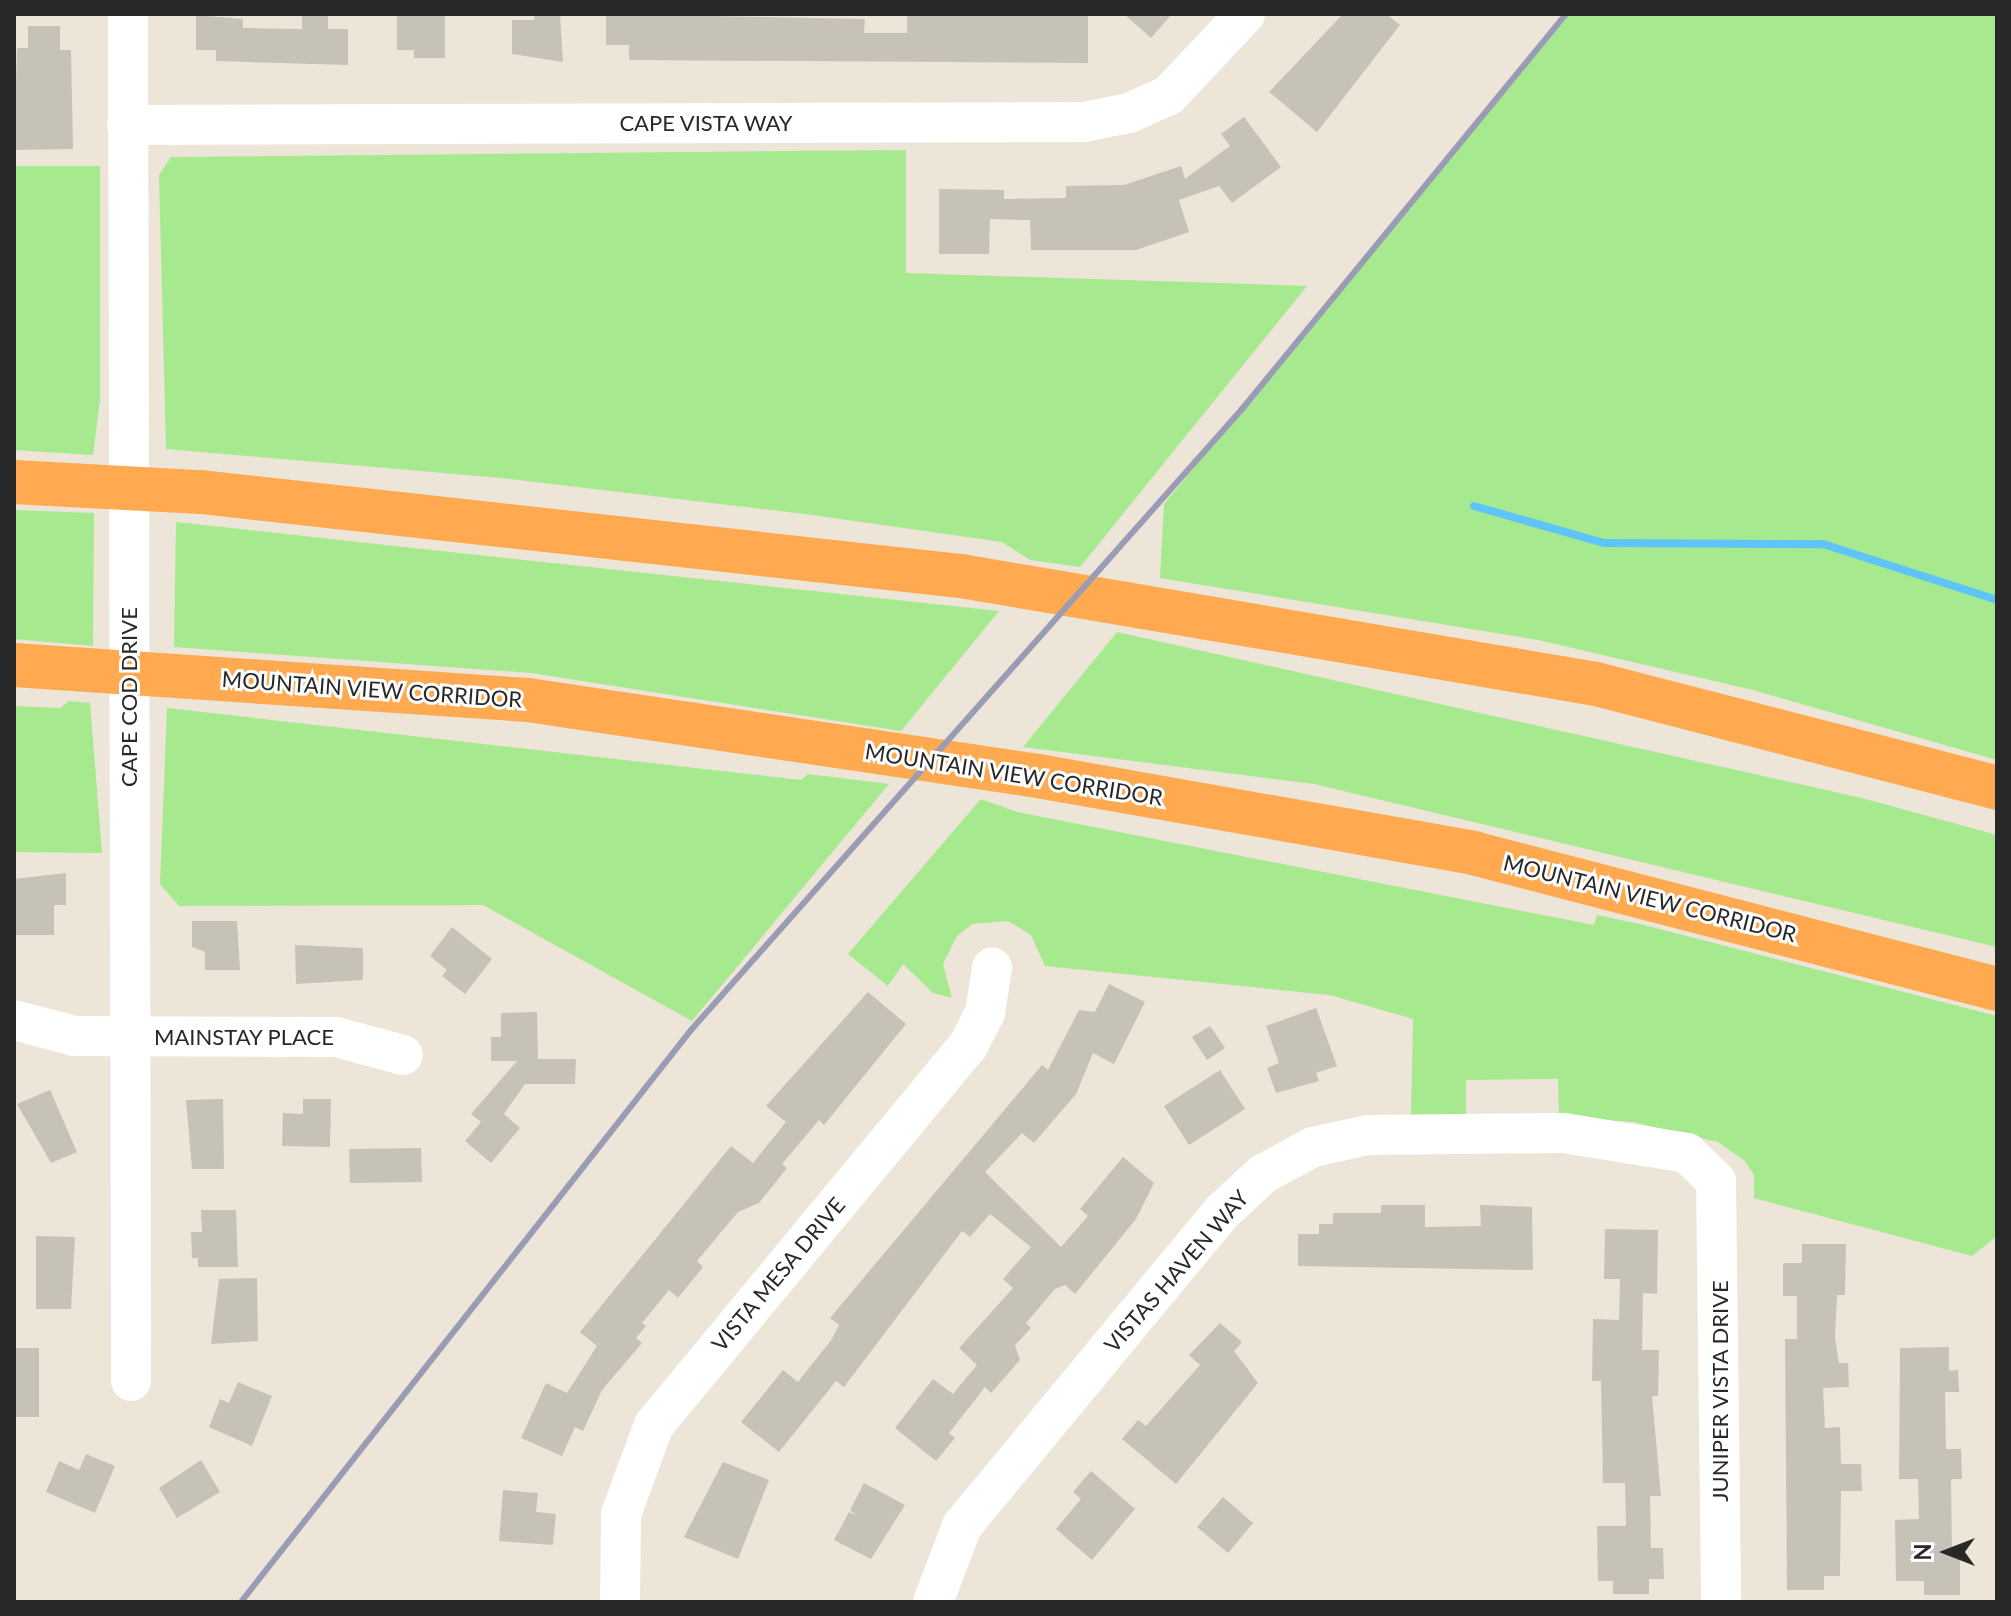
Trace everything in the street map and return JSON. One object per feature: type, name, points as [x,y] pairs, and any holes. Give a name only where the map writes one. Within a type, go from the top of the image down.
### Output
[{"type":"highway","points":[[35,483],[201,492],[961,576],[1596,684],[1997,788]]},
{"type":"highway","name":"MOUNTAIN VIEW CORRIDOR","points":[[35,665],[528,700],[1038,776],[1473,853],[1997,989]]},
{"type":"street","name":"CAPE COD DRIVE","points":[[128,14],[131,1381]]},
{"type":"street","name":"CAPE VISTA WAY","points":[[127,125],[1084,122],[1129,113],[1169,95],[1245,14]]},
{"type":"street","name":"VISTA MESA DRIVE","points":[[620,1602],[621,1514],[654,1425],[968,1046],[981,1025],[992,968]]},
{"type":"street","name":"MAINSTAY PLACE","points":[[14,1020],[63,1034],[336,1037],[403,1055]]},
{"type":"street","name":"VISTAS HAVEN WAY","points":[[933,1602],[952,1548],[978,1505],[1221,1213],[1287,1159],[1368,1135],[1589,1134],[1687,1153],[1716,1181]]},
{"type":"street","name":"JUNIPER VISTA DRIVE","points":[[1716,1181],[1721,1602]]},
{"type":"green space","points":[[1570,14],[1997,14],[1997,760],[1753,690],[1538,640],[1160,578],[1164,504]]},
{"type":"green space","points":[[906,150],[906,273],[1307,286],[1080,567],[1030,560],[1002,542],[805,514],[501,478],[166,449],[159,175],[171,157]]},
{"type":"green space","points":[[14,166],[100,166],[100,399],[93,455],[14,450]]},
{"type":"green space","points":[[14,510],[94,513],[93,646],[14,639]]},
{"type":"green space","points":[[176,522],[999,611],[901,731],[531,673],[174,647]]},
{"type":"green space","points":[[1117,632],[1862,798],[1997,835],[1997,947],[1314,784],[1023,747]]},
{"type":"green space","points":[[69,701],[90,703],[102,853],[14,852],[14,706],[60,708]]},
{"type":"green space","points":[[167,708],[801,780],[808,774],[889,784],[692,1021],[483,905],[179,906],[160,884]]},
{"type":"green space","points":[[981,799],[1017,812],[1594,925],[1597,915],[1644,925],[1997,1016],[1997,1236],[1972,1256],[1754,1198],[1754,1175],[1745,1161],[1718,1142],[1633,1122],[1559,1117],[1558,1079],[1466,1080],[1466,1118],[1411,1118],[1413,1019],[1330,995],[1045,966],[1031,935],[1008,921],[972,924],[957,936],[943,964],[952,998],[933,993],[903,964],[888,986],[848,954]]},
{"type":"building","points":[[302,14],[328,14],[328,29],[348,29],[348,65],[216,61],[216,50],[196,50],[196,15],[243,19],[243,28],[302,29]]},
{"type":"building","points":[[535,14],[560,14],[563,62],[512,54],[512,20],[534,20]]},
{"type":"building","points":[[606,14],[865,19],[864,33],[907,33],[907,14],[1088,16],[1088,63],[629,60],[629,45],[606,45]]},
{"type":"building","points":[[1124,14],[1172,14],[1151,38]]},
{"type":"building","points":[[1343,14],[1386,14],[1400,25],[1317,132],[1269,92]]},
{"type":"building","points":[[397,16],[445,16],[445,58],[414,58],[414,50],[397,50]]},
{"type":"building","points":[[28,26],[60,26],[60,50],[71,50],[73,149],[14,150],[17,48],[28,48]]},
{"type":"building","points":[[1244,117],[1281,167],[1232,203],[1219,186],[1179,200],[1189,232],[1136,250],[1031,250],[1030,220],[990,219],[989,254],[939,254],[939,189],[1004,190],[1004,199],[1066,198],[1066,186],[1124,185],[1181,166],[1185,179],[1230,146],[1221,134]]},
{"type":"building","points":[[66,873],[66,905],[54,905],[54,935],[14,935],[14,879]]},
{"type":"building","points":[[192,921],[237,921],[240,970],[205,970],[205,952],[192,947]]},
{"type":"building","points":[[452,927],[492,959],[465,994],[442,976],[447,970],[430,956]]},
{"type":"building","points":[[295,945],[363,948],[363,980],[296,984]]},
{"type":"building","points":[[1109,984],[1145,1002],[1114,1064],[1093,1053],[1076,1094],[1034,1143],[1022,1133],[985,1172],[1061,1247],[1088,1216],[1080,1209],[1123,1157],[1154,1183],[1136,1219],[1075,1294],[1065,1285],[1055,1289],[1026,1323],[1031,1328],[1015,1345],[1020,1360],[991,1393],[985,1387],[949,1433],[955,1438],[936,1461],[895,1428],[933,1379],[953,1394],[977,1365],[959,1348],[1013,1288],[1003,1279],[1031,1247],[990,1214],[970,1237],[962,1231],[844,1387],[836,1381],[779,1452],[741,1422],[783,1370],[798,1382],[832,1339],[839,1325],[830,1318],[1042,1065],[1048,1070],[1079,1010],[1095,1012]]},
{"type":"building","points":[[868,992],[906,1024],[824,1125],[819,1120],[782,1164],[787,1168],[759,1203],[738,1212],[697,1261],[703,1267],[678,1298],[669,1290],[642,1323],[646,1326],[636,1338],[642,1343],[602,1390],[583,1431],[575,1427],[562,1456],[521,1438],[546,1383],[567,1393],[597,1346],[580,1332],[731,1146],[753,1163],[786,1122],[766,1106]]},
{"type":"building","points":[[1316,1008],[1337,1066],[1316,1073],[1319,1081],[1276,1093],[1267,1068],[1279,1063],[1266,1026]]},
{"type":"building","points":[[537,1012],[538,1059],[576,1059],[575,1084],[525,1084],[504,1114],[520,1128],[491,1163],[465,1141],[481,1122],[471,1114],[517,1061],[491,1061],[491,1037],[501,1037],[501,1013]]},
{"type":"building","points":[[1210,1026],[1225,1048],[1207,1060],[1192,1037]]},
{"type":"building","points":[[1220,1070],[1245,1109],[1189,1145],[1164,1106]]},
{"type":"building","points":[[50,1090],[77,1152],[51,1163],[17,1104]]},
{"type":"building","points":[[223,1099],[224,1169],[192,1169],[186,1100]]},
{"type":"building","points":[[303,1099],[331,1099],[330,1147],[282,1146],[283,1113],[303,1114]]},
{"type":"building","points":[[421,1148],[422,1182],[350,1183],[349,1149]]},
{"type":"building","points":[[1381,1205],[1425,1205],[1425,1227],[1481,1226],[1480,1205],[1532,1207],[1533,1270],[1298,1266],[1298,1234],[1319,1234],[1319,1224],[1333,1224],[1333,1213],[1381,1213]]},
{"type":"building","points":[[201,1210],[236,1210],[238,1267],[198,1267],[198,1258],[192,1258],[191,1232],[202,1232]]},
{"type":"building","points":[[1605,1229],[1658,1230],[1657,1294],[1643,1293],[1642,1350],[1659,1350],[1658,1396],[1652,1396],[1661,1496],[1650,1496],[1651,1548],[1663,1548],[1664,1579],[1649,1579],[1649,1594],[1613,1594],[1613,1581],[1598,1581],[1597,1526],[1626,1526],[1625,1483],[1603,1483],[1601,1381],[1592,1381],[1593,1319],[1619,1320],[1620,1279],[1604,1279]]},
{"type":"building","points":[[36,1236],[75,1237],[71,1309],[36,1309]]},
{"type":"building","points":[[1802,1244],[1846,1244],[1845,1295],[1837,1295],[1835,1338],[1839,1363],[1848,1363],[1849,1387],[1823,1388],[1825,1428],[1840,1427],[1841,1464],[1861,1464],[1862,1491],[1841,1491],[1840,1576],[1824,1576],[1824,1590],[1787,1590],[1785,1339],[1797,1339],[1797,1296],[1783,1296],[1783,1263],[1802,1263]]},
{"type":"building","points":[[257,1278],[258,1341],[211,1344],[219,1279]]},
{"type":"building","points":[[1220,1323],[1242,1342],[1234,1351],[1258,1383],[1176,1484],[1122,1439],[1138,1420],[1146,1426],[1200,1365],[1189,1355]]},
{"type":"building","points":[[1949,1347],[1949,1371],[1958,1370],[1959,1392],[1945,1392],[1946,1449],[1961,1449],[1962,1479],[1951,1479],[1952,1553],[1960,1553],[1960,1595],[1924,1595],[1924,1581],[1896,1581],[1895,1520],[1919,1519],[1918,1479],[1899,1479],[1900,1348]]},
{"type":"building","points":[[14,1348],[39,1348],[39,1417],[14,1417]]},
{"type":"building","points":[[238,1382],[272,1396],[252,1446],[209,1427],[220,1399],[229,1403]]},
{"type":"building","points":[[86,1454],[115,1466],[95,1513],[46,1492],[59,1461],[79,1470]]},
{"type":"building","points":[[201,1460],[220,1492],[177,1518],[159,1488]]},
{"type":"building","points":[[723,1462],[769,1480],[738,1559],[684,1537]]},
{"type":"building","points":[[1091,1471],[1135,1509],[1092,1560],[1056,1529],[1081,1499],[1073,1492]]},
{"type":"building","points":[[864,1483],[905,1505],[871,1559],[834,1540],[849,1512],[856,1515],[850,1510]]},
{"type":"building","points":[[503,1490],[538,1493],[536,1512],[556,1514],[553,1545],[499,1541]]},
{"type":"building","points":[[1223,1497],[1253,1523],[1228,1553],[1197,1527]]},
{"type":"waterway","points":[[1474,506],[1604,543],[1823,544],[1997,600]]},
{"type":"railway","points":[[241,1602],[691,1030],[1242,409],[1566,14]]}]
